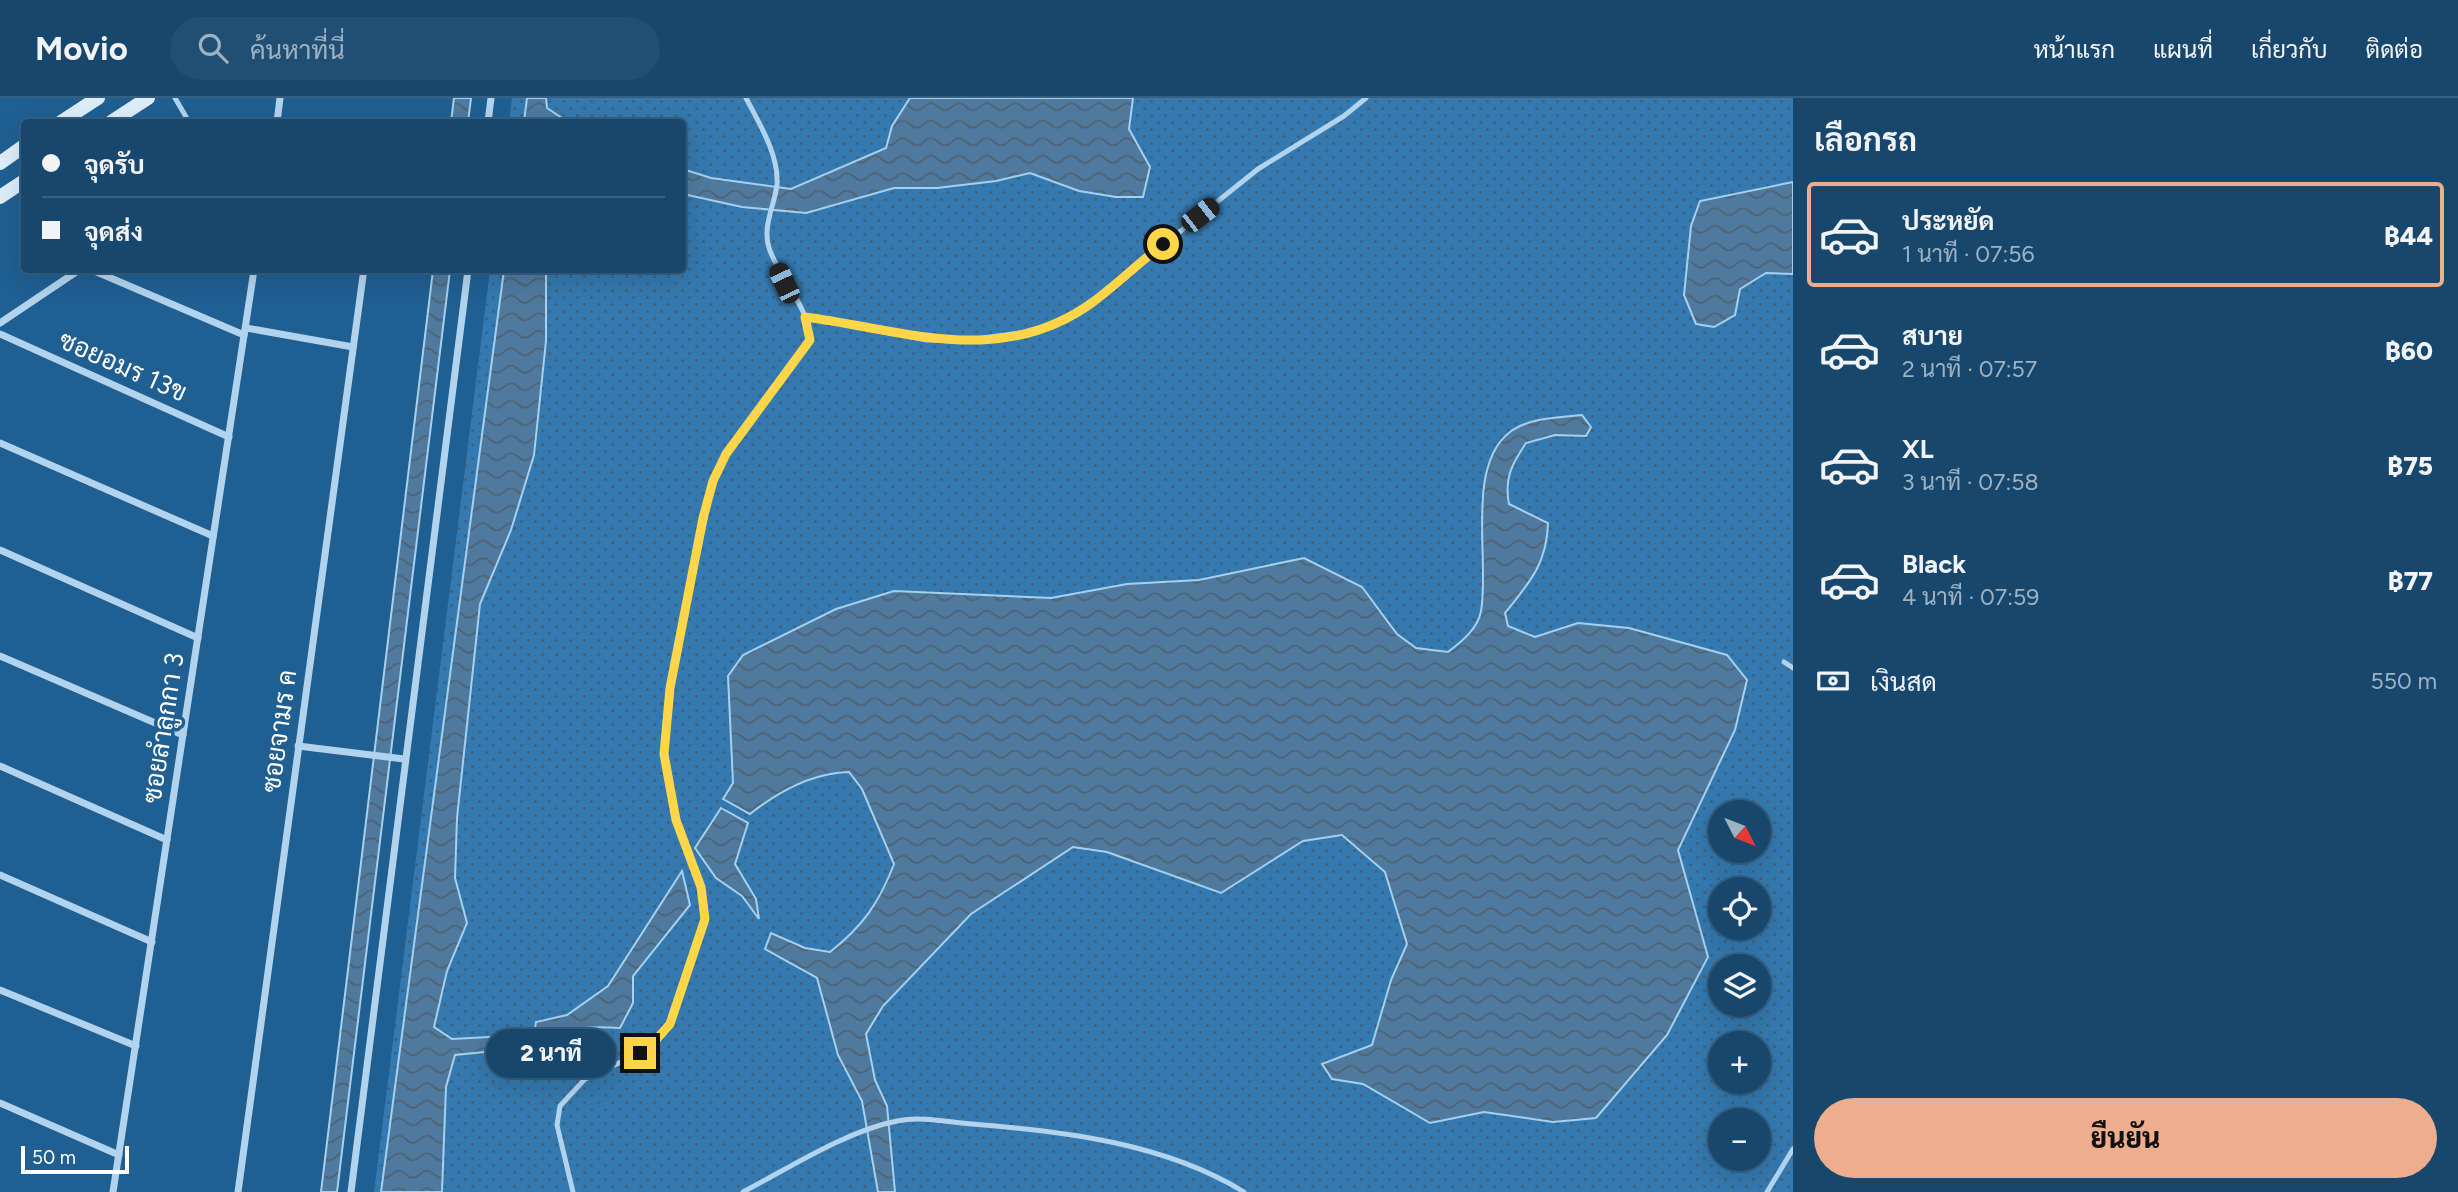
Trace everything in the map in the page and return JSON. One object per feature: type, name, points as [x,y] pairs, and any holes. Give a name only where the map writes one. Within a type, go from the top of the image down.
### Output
[{"type":"main road","points":[[66,119],[98,98]]},
{"type":"main road","points":[[116,119],[148,98]]},
{"type":"main road","points":[[0,163],[21,148]]},
{"type":"main road","points":[[0,197],[21,183]]},
{"type":"street","points":[[277,119],[280,98]]},
{"type":"street","points":[[488,119],[491,98]]},
{"type":"street","points":[[0,323],[75,273]]},
{"type":"street","points":[[100,273],[245,331],[353,347]]},
{"type":"street","name":"ซอยลำลูกกา 3","points":[[113,1192],[254,273]]},
{"type":"street","points":[[351,1192],[468,273]]},
{"type":"street","name":"ซอยจามร ค","points":[[237,1192],[363,276]]},
{"type":"street","name":"ซอยอมร 13ข","points":[[0,334],[229,437]]},
{"type":"street","points":[[0,443],[214,536]]},
{"type":"street","points":[[0,550],[198,638]]},
{"type":"street","points":[[0,656],[183,735]]},
{"type":"street","points":[[298,746],[404,760]]},
{"type":"street","points":[[0,766],[167,840]]},
{"type":"street","points":[[0,875],[152,942]]},
{"type":"street","points":[[0,989],[136,1046]]},
{"type":"street","points":[[0,1103],[119,1155]]},
{"type":"lane","points":[[175,98],[187,119]]},
{"type":"lane","points":[[573,1192],[556,1125],[560,1106],[585,1079],[640,1053],[670,1024],[705,919],[701,887],[687,856],[676,820],[664,754],[670,688],[703,518],[713,481],[726,454],[810,340],[805,317],[784,283],[767,244],[770,209],[777,183],[774,162],[764,132],[746,98]]},
{"type":"lane","points":[[805,317],[927,340],[960,341],[1028,332],[1059,322],[1092,302],[1258,169],[1344,116],[1366,98]]},
{"type":"lane","points":[[1784,662],[1793,668]]},
{"type":"lane","points":[[743,1192],[863,1132],[898,1121],[920,1119],[1005,1126],[1101,1140],[1174,1160],[1244,1192]]},
{"type":"lane","points":[[1767,1192],[1793,1149]]},
{"type":"shaded area","points":[[512,98],[1793,98],[1793,1192],[374,1192],[490,273],[686,273],[686,119],[509,119]]},
{"type":"water","points":[[454,98],[471,98],[468,119],[451,119]]},
{"type":"water","points":[[527,98],[546,98],[547,108],[564,119],[524,119]]},
{"type":"water","points":[[910,98],[1133,98],[1129,129],[1150,167],[1143,197],[1116,197],[1079,191],[1030,173],[996,181],[937,188],[894,188],[806,213],[742,207],[686,195],[686,170],[711,178],[791,189],[886,148],[892,126]]},
{"type":"water","points":[[1793,182],[1793,274],[1766,273],[1740,289],[1735,315],[1714,327],[1696,324],[1684,295],[1691,226],[1700,201]]},
{"type":"water","points":[[433,273],[450,273],[337,1192],[321,1192]]},
{"type":"water","points":[[504,273],[546,273],[546,341],[534,455],[511,530],[480,604],[457,818],[455,878],[467,923],[447,971],[434,1027],[452,1039],[508,1036],[517,1031],[515,1049],[455,1055],[446,1087],[442,1192],[381,1192]]},
{"type":"water","points":[[1582,415],[1591,427],[1586,436],[1555,435],[1526,443],[1510,472],[1509,504],[1548,523],[1540,562],[1529,582],[1505,613],[1508,626],[1535,637],[1578,623],[1629,628],[1727,655],[1747,680],[1735,730],[1678,850],[1708,957],[1667,1035],[1596,1118],[1553,1122],[1484,1112],[1430,1123],[1363,1084],[1332,1079],[1322,1064],[1372,1045],[1391,980],[1407,944],[1385,872],[1342,835],[1303,841],[1221,893],[1107,852],[1073,847],[971,914],[883,1006],[866,1034],[875,1080],[887,1106],[895,1192],[878,1192],[862,1101],[838,1055],[817,978],[765,949],[771,933],[805,948],[830,952],[852,933],[869,913],[894,864],[862,789],[849,772],[822,776],[796,785],[750,814],[723,799],[733,783],[728,676],[743,655],[836,609],[894,591],[1051,598],[1127,584],[1199,580],[1304,558],[1362,587],[1397,634],[1416,648],[1448,652],[1473,629],[1481,611],[1483,491],[1496,447],[1517,427],[1545,419]]},
{"type":"water","points":[[721,808],[748,823],[735,864],[756,899],[759,919],[742,896],[716,878],[695,848]]},
{"type":"water","points":[[682,871],[690,905],[633,976],[633,1003],[620,1028],[594,1027],[574,1030],[532,1048],[536,1022],[567,1015],[608,986]]},
{"type":"route","points":[[640,1053],[670,1024],[705,919],[706,904],[676,820],[664,754],[670,688],[703,518],[713,481],[726,454],[801,357],[810,340],[810,330],[805,317],[927,340],[999,338],[1059,322],[1092,302],[1163,244]]}]
